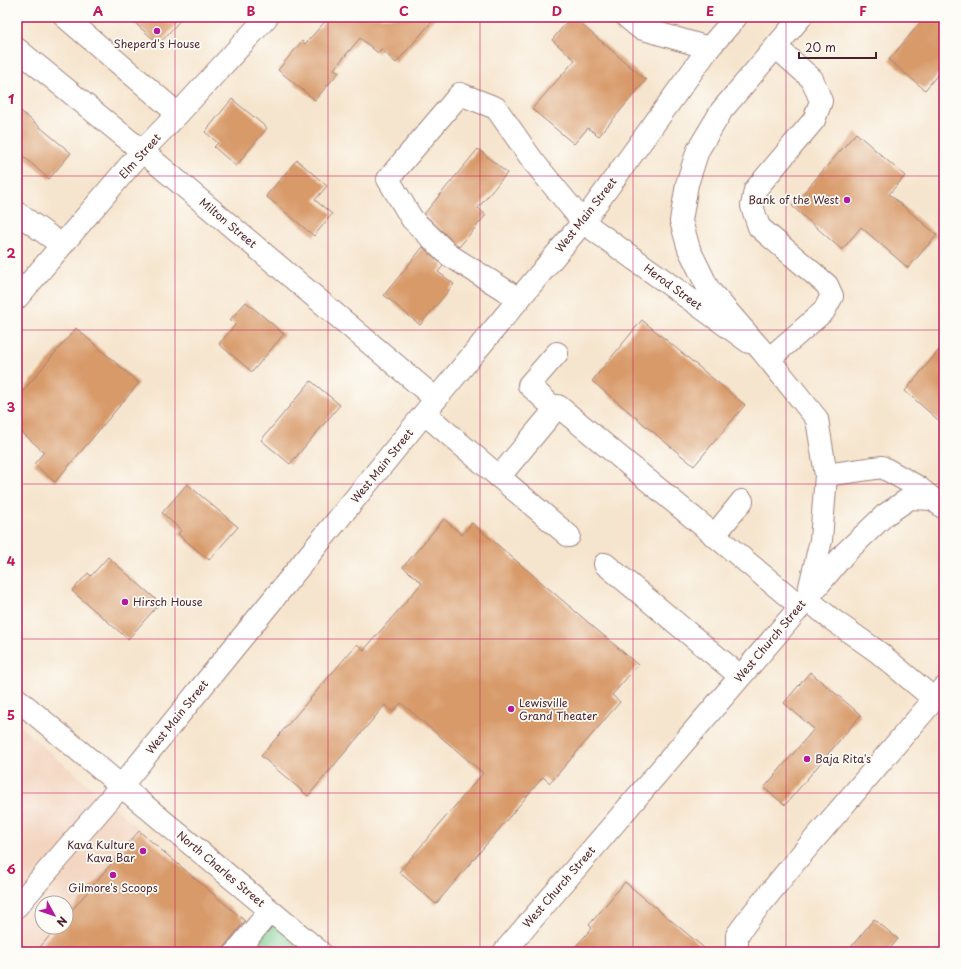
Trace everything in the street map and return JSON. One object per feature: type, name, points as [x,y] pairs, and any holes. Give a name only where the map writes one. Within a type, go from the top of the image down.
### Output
[{"type":"main road","points":[[64,17],[178,114]]},
{"type":"main road","name":"Elm Street","points":[[17,298],[142,151],[267,17]]},
{"type":"main road","points":[[627,17],[640,28],[710,48]]},
{"type":"main road","name":"West Main Street","points":[[17,906],[122,785],[430,406],[583,222],[710,48],[736,17]]},
{"type":"main road","points":[[766,356],[824,312],[832,296],[827,285],[759,227],[752,206],[755,190],[814,120],[821,101],[812,79],[776,47],[801,17]]},
{"type":"main road","name":"West Church Street","points":[[504,952],[803,602],[821,540],[826,475],[817,419],[766,356],[709,290],[689,249],[681,221],[687,184],[698,150],[722,110],[776,47]]},
{"type":"main road","name":"Milton Street","points":[[17,49],[142,151],[430,406],[499,477],[568,536]]},
{"type":"main road","name":"Herod Street","points":[[519,299],[449,256],[412,219],[388,179],[460,94],[496,108],[533,160],[583,222],[766,356]]},
{"type":"main road","points":[[17,213],[62,245]]},
{"type":"main road","points":[[556,410],[529,385],[557,353]]},
{"type":"main road","points":[[499,477],[558,406],[714,536],[803,602],[830,618],[939,694],[794,863],[751,916],[737,935],[737,952]]},
{"type":"main road","points":[[826,475],[882,467],[918,487],[938,503]]},
{"type":"main road","points":[[803,602],[845,553],[885,515],[910,498],[938,503]]},
{"type":"main road","points":[[714,536],[742,501]]},
{"type":"main road","points":[[605,564],[740,676]]},
{"type":"main road","name":"North Charles Street","points":[[17,699],[122,785],[320,952]]},
{"type":"main road","points":[[236,952],[270,910]]},
{"type":"shaded area","points":[[17,724],[283,952],[17,952]]},
{"type":"green space","points":[[270,911],[320,952],[236,952]]},
{"type":"building","name":"Sheperd's House","points":[[128,17],[183,17],[159,44]]},
{"type":"building","points":[[329,17],[436,17],[396,63],[381,49],[378,53],[360,38],[334,69],[339,72],[315,100],[278,70],[302,41],[305,44]]},
{"type":"building","points":[[571,17],[573,17],[646,80],[599,136],[588,128],[574,144],[532,109],[575,60],[552,40]]},
{"type":"building","points":[[925,17],[944,17],[944,67],[925,90],[889,60]]},
{"type":"building","points":[[232,99],[267,128],[236,166],[214,147],[218,143],[205,132]]},
{"type":"building","points":[[17,108],[71,153],[49,179],[17,151]]},
{"type":"building","name":"Bank of the West","points":[[856,133],[905,176],[889,194],[937,235],[908,268],[861,227],[842,250],[792,206]]},
{"type":"building","points":[[478,149],[507,173],[478,208],[486,215],[459,247],[424,214]]},
{"type":"building","points":[[297,160],[327,186],[315,200],[332,214],[314,236],[266,196]]},
{"type":"building","points":[[423,247],[443,266],[438,272],[454,284],[420,325],[384,295]]},
{"type":"building","points":[[246,302],[284,334],[252,372],[219,344],[235,325],[230,320]]},
{"type":"building","points":[[642,320],[745,405],[694,466],[592,381]]},
{"type":"building","points":[[76,328],[139,383],[55,482],[34,464],[44,452],[17,428],[17,398]]},
{"type":"building","points":[[944,344],[944,425],[905,391]]},
{"type":"building","points":[[311,381],[340,405],[290,464],[261,440]]},
{"type":"building","points":[[187,484],[238,527],[209,560],[178,534],[181,530],[162,513]]},
{"type":"building","name":"Lewisville Grand Theater","points":[[444,519],[462,535],[472,523],[638,665],[612,695],[620,702],[550,783],[543,777],[436,904],[399,872],[483,773],[401,703],[393,712],[385,705],[308,796],[261,756],[357,644],[364,650],[422,583],[403,567]]},
{"type":"building","points":[[108,557],[160,603],[128,639],[72,591],[88,573],[91,576]]},
{"type":"building","name":"Baja Rita's","points":[[810,672],[861,715],[785,805],[764,788],[814,729],[784,703]]},
{"type":"building","points":[[139,831],[245,921],[226,944],[224,952],[36,952],[50,935],[74,935],[74,908]]},
{"type":"building","points":[[625,882],[709,952],[571,952],[592,928],[589,925]]},
{"type":"building","points":[[874,919],[898,939],[887,952],[847,952]]},
{"type":"place","name":"Sheperd's House","points":[[157,31]]},
{"type":"place","name":"Bank of the West","points":[[847,200]]},
{"type":"place","name":"Hirsch House","points":[[125,602]]},
{"type":"place","name":"Lewisville Grand Theater","points":[[511,709]]},
{"type":"place","name":"Baja Rita's","points":[[807,759]]},
{"type":"place","name":"Kava Kulture Kava Bar","points":[[143,851]]},
{"type":"place","name":"Gilmore's Scoops","points":[[113,875]]}]
